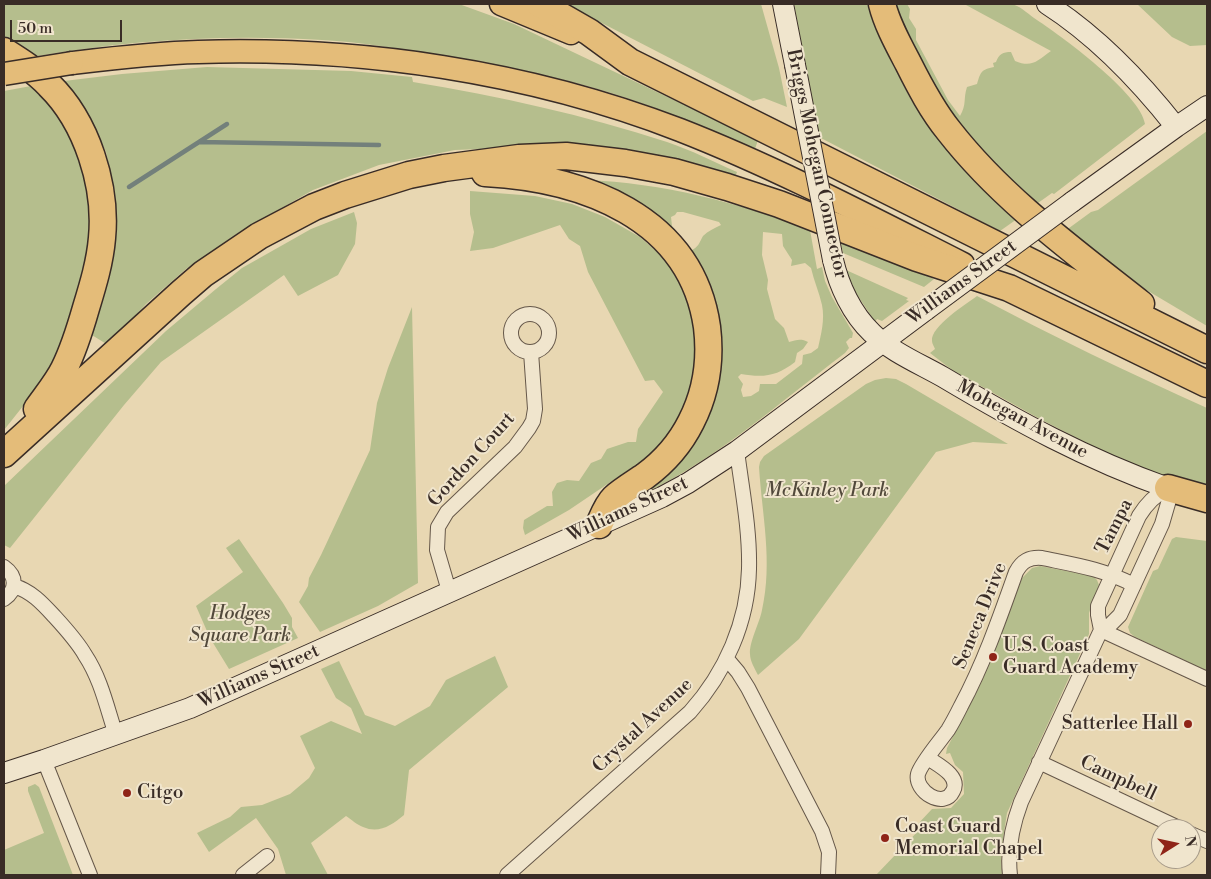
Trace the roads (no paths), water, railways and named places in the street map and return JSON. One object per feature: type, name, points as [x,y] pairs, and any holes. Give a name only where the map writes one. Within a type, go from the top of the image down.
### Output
[{"type":"highway","points":[[540,4],[589,32],[630,62],[1196,344]]},
{"type":"highway","points":[[882,4],[904,56],[933,109],[949,132],[973,159],[1036,220],[1196,344]]},
{"type":"highway","points":[[4,51],[44,79],[58,93],[69,109],[82,132],[96,174],[102,204],[99,259],[79,335],[64,370],[8,449]]},
{"type":"highway","points":[[8,449],[181,293],[234,252],[282,223],[314,207],[409,175],[480,162],[552,156],[602,160],[650,167],[706,181],[778,204],[924,260],[1009,288],[1207,384]]},
{"type":"highway","points":[[409,175],[474,172],[512,174],[576,188],[605,199],[636,215],[651,226],[668,243],[685,266],[698,291],[706,320],[708,348],[704,392],[691,422],[676,446],[660,464],[613,499],[599,524]]},
{"type":"highway","points":[[1168,488],[1207,499]]},
{"type":"main road","points":[[501,4],[558,27],[630,62]]},
{"type":"main road","name":"Briggs Mohegan Connector","points":[[783,4],[833,260],[839,281],[850,303],[868,329],[883,342]]},
{"type":"main road","points":[[1047,4],[1079,27],[1128,70],[1176,127]]},
{"type":"main road","points":[[4,74],[124,56],[249,51],[306,53],[395,60],[445,67],[560,92],[633,113],[726,149],[829,196],[1009,288]]},
{"type":"main road","name":"Williams Street","points":[[4,773],[190,708],[599,524],[662,498],[737,451],[1072,202],[1207,106]]},
{"type":"main road","name":"Mohegan Avenue","points":[[883,342],[1056,441],[1120,470],[1168,488]]},
{"type":"street","name":"Gordon Court","points":[[449,591],[437,550],[438,527],[447,512],[514,447],[530,428],[535,409],[531,352]]},
{"type":"street","name":"Crystal Avenue","points":[[507,875],[690,712],[709,689],[727,659],[742,617],[749,571],[748,536],[737,451]]},
{"type":"street","name":"Tampa","points":[[1010,875],[1008,857],[1015,818],[1039,762],[1102,630],[1120,615],[1134,585],[1162,524],[1169,500],[1168,488],[1154,496],[1145,505],[1098,606],[1102,630]]},
{"type":"street","name":"Seneca Drive","points":[[928,758],[950,727],[970,690],[983,661],[1016,572],[1024,561],[1034,557],[1042,558],[1113,574],[1134,585]]},
{"type":"street","points":[[4,567],[12,576],[14,586],[9,596],[4,600]]},
{"type":"street","points":[[14,586],[24,589],[39,600],[66,629],[86,656],[98,681],[116,735]]},
{"type":"street","points":[[1102,630],[1207,679]]},
{"type":"street","points":[[727,659],[748,688],[825,837],[829,856],[828,875]]},
{"type":"street","points":[[44,760],[90,875]]},
{"type":"street","name":"Campbell","points":[[1039,762],[1160,819]]},
{"type":"street","points":[[243,875],[268,856]]},
{"type":"waterway","points":[[129,187],[227,124]]},
{"type":"waterway","points":[[199,142],[379,145]]},
{"type":"place","name":"U.S. Coast Guard Academy","points":[[993,657]]},
{"type":"place","name":"Satterlee Hall","points":[[1188,724]]},
{"type":"place","name":"Citgo","points":[[127,793]]},
{"type":"place","name":"Coast Guard Memorial Chapel","points":[[885,838]]},
{"type":"park label","name":"McKinley Park","points":[[827,491]]},
{"type":"park label","name":"Hodges Square Park","points":[[240,625]]}]
